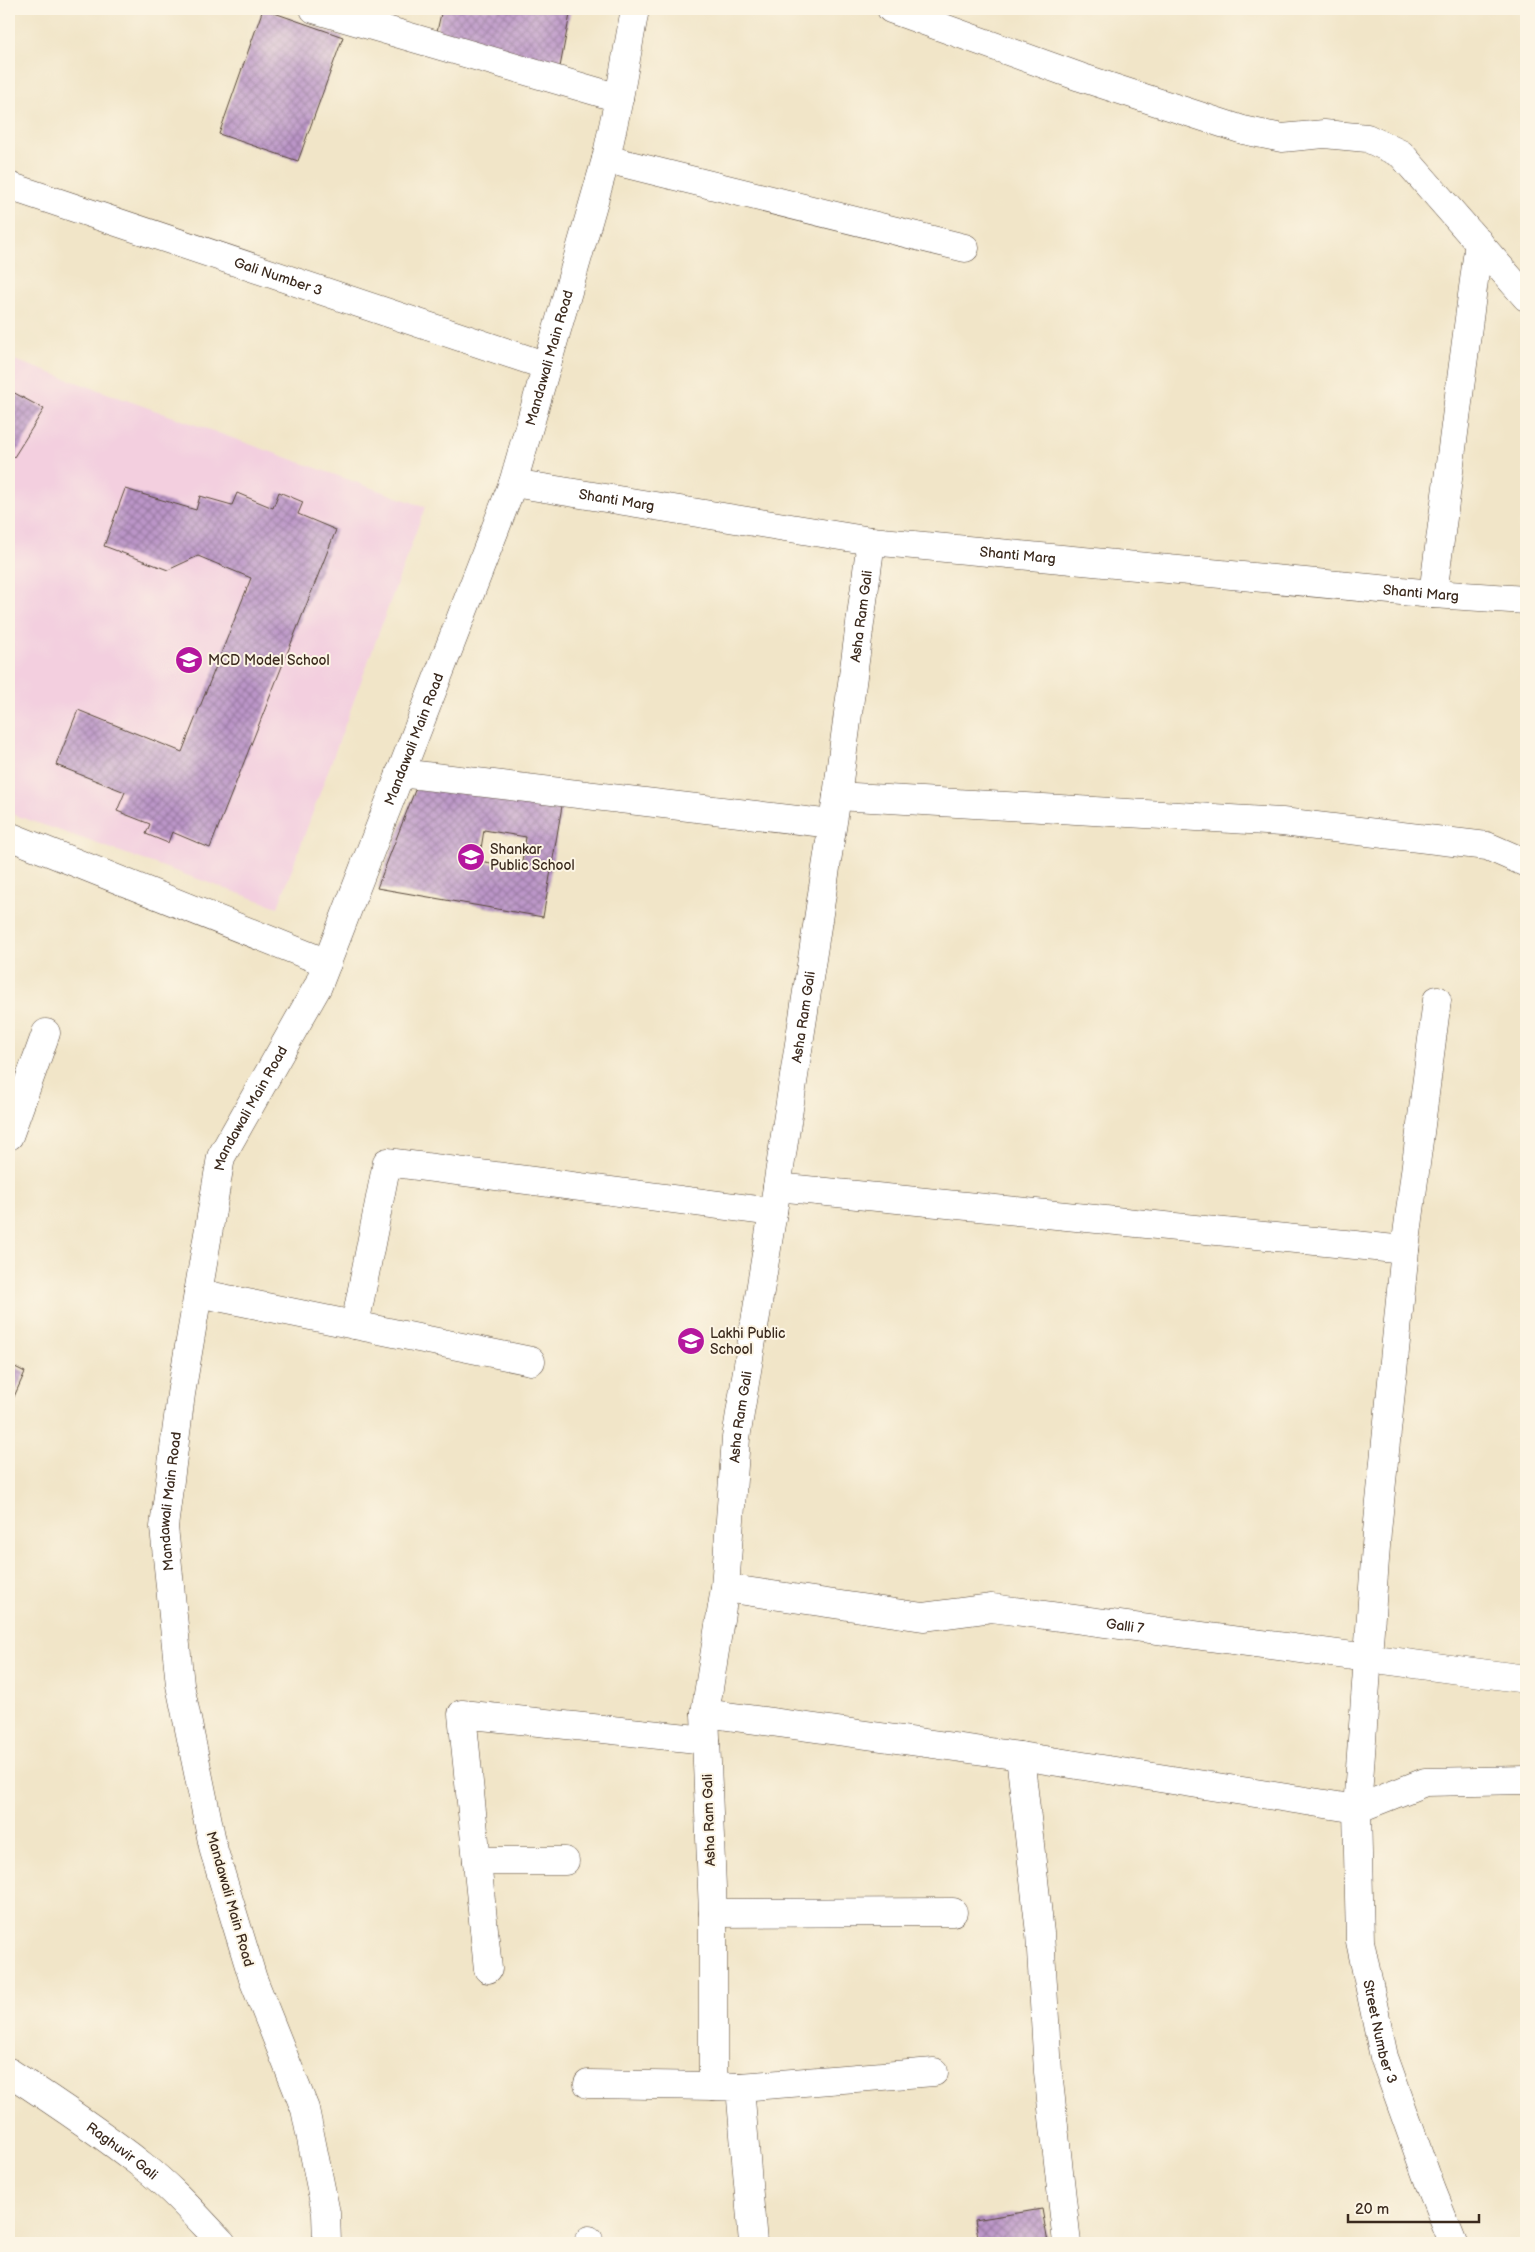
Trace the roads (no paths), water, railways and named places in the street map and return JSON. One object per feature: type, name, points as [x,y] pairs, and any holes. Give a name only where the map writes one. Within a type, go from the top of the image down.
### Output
[{"type":"street","points":[[314,9],[619,98]]},
{"type":"street","name":"Mandawali Main Road","points":[[328,2243],[326,2213],[305,2109],[253,1979],[214,1850],[180,1685],[164,1527],[181,1394],[221,1157],[318,986],[513,483],[606,159],[635,9]]},
{"type":"street","points":[[891,9],[1080,77],[1243,130],[1282,138],[1324,134],[1367,138],[1401,154],[1526,297]]},
{"type":"street","points":[[606,159],[965,248]]},
{"type":"street","name":"Gali Number 3","points":[[9,186],[547,366]]},
{"type":"street","points":[[1434,594],[1479,242]]},
{"type":"street","name":"Shanti Marg","points":[[513,483],[871,541],[1434,594],[1526,600]]},
{"type":"street","name":"Asha Ram Gali","points":[[713,2086],[713,1913],[705,1713],[725,1588],[736,1438],[837,796],[871,541]]},
{"type":"street","points":[[400,772],[832,824]]},
{"type":"street","points":[[837,796],[1282,822],[1487,846],[1526,863]]},
{"type":"street","points":[[9,836],[326,962]]},
{"type":"street","name":"Street Number 3","points":[[1437,1000],[1405,1250],[1377,1532],[1357,1809],[1360,1941],[1384,2057],[1430,2188],[1453,2243]]},
{"type":"street","points":[[9,1136],[46,1033]]},
{"type":"street","points":[[355,1325],[387,1162],[775,1199],[1405,1250]]},
{"type":"street","points":[[198,1293],[532,1361]]},
{"type":"street","name":"Galli 7","points":[[725,1588],[923,1617],[992,1608],[1526,1679]]},
{"type":"street","points":[[705,1713],[1020,1756],[1357,1809],[1425,1782],[1526,1780]]},
{"type":"street","points":[[488,1969],[462,1714],[706,1740]]},
{"type":"street","points":[[1020,1756],[1040,1933],[1048,2072],[1067,2243]]},
{"type":"street","points":[[477,1861],[565,1861]]},
{"type":"street","points":[[713,1913],[953,1912]]},
{"type":"street","name":"Raghuvir Gali","points":[[9,2072],[60,2105],[145,2166],[222,2243]]},
{"type":"street","points":[[588,2084],[740,2086],[934,2072]]},
{"type":"street","points":[[740,2086],[753,2243]]},
{"type":"place","name":"MCD Model School","points":[[189,660]]},
{"type":"place","name":"Shankar Public School","points":[[471,857]]},
{"type":"place","name":"Lakhi Public School","points":[[691,1341]]}]
